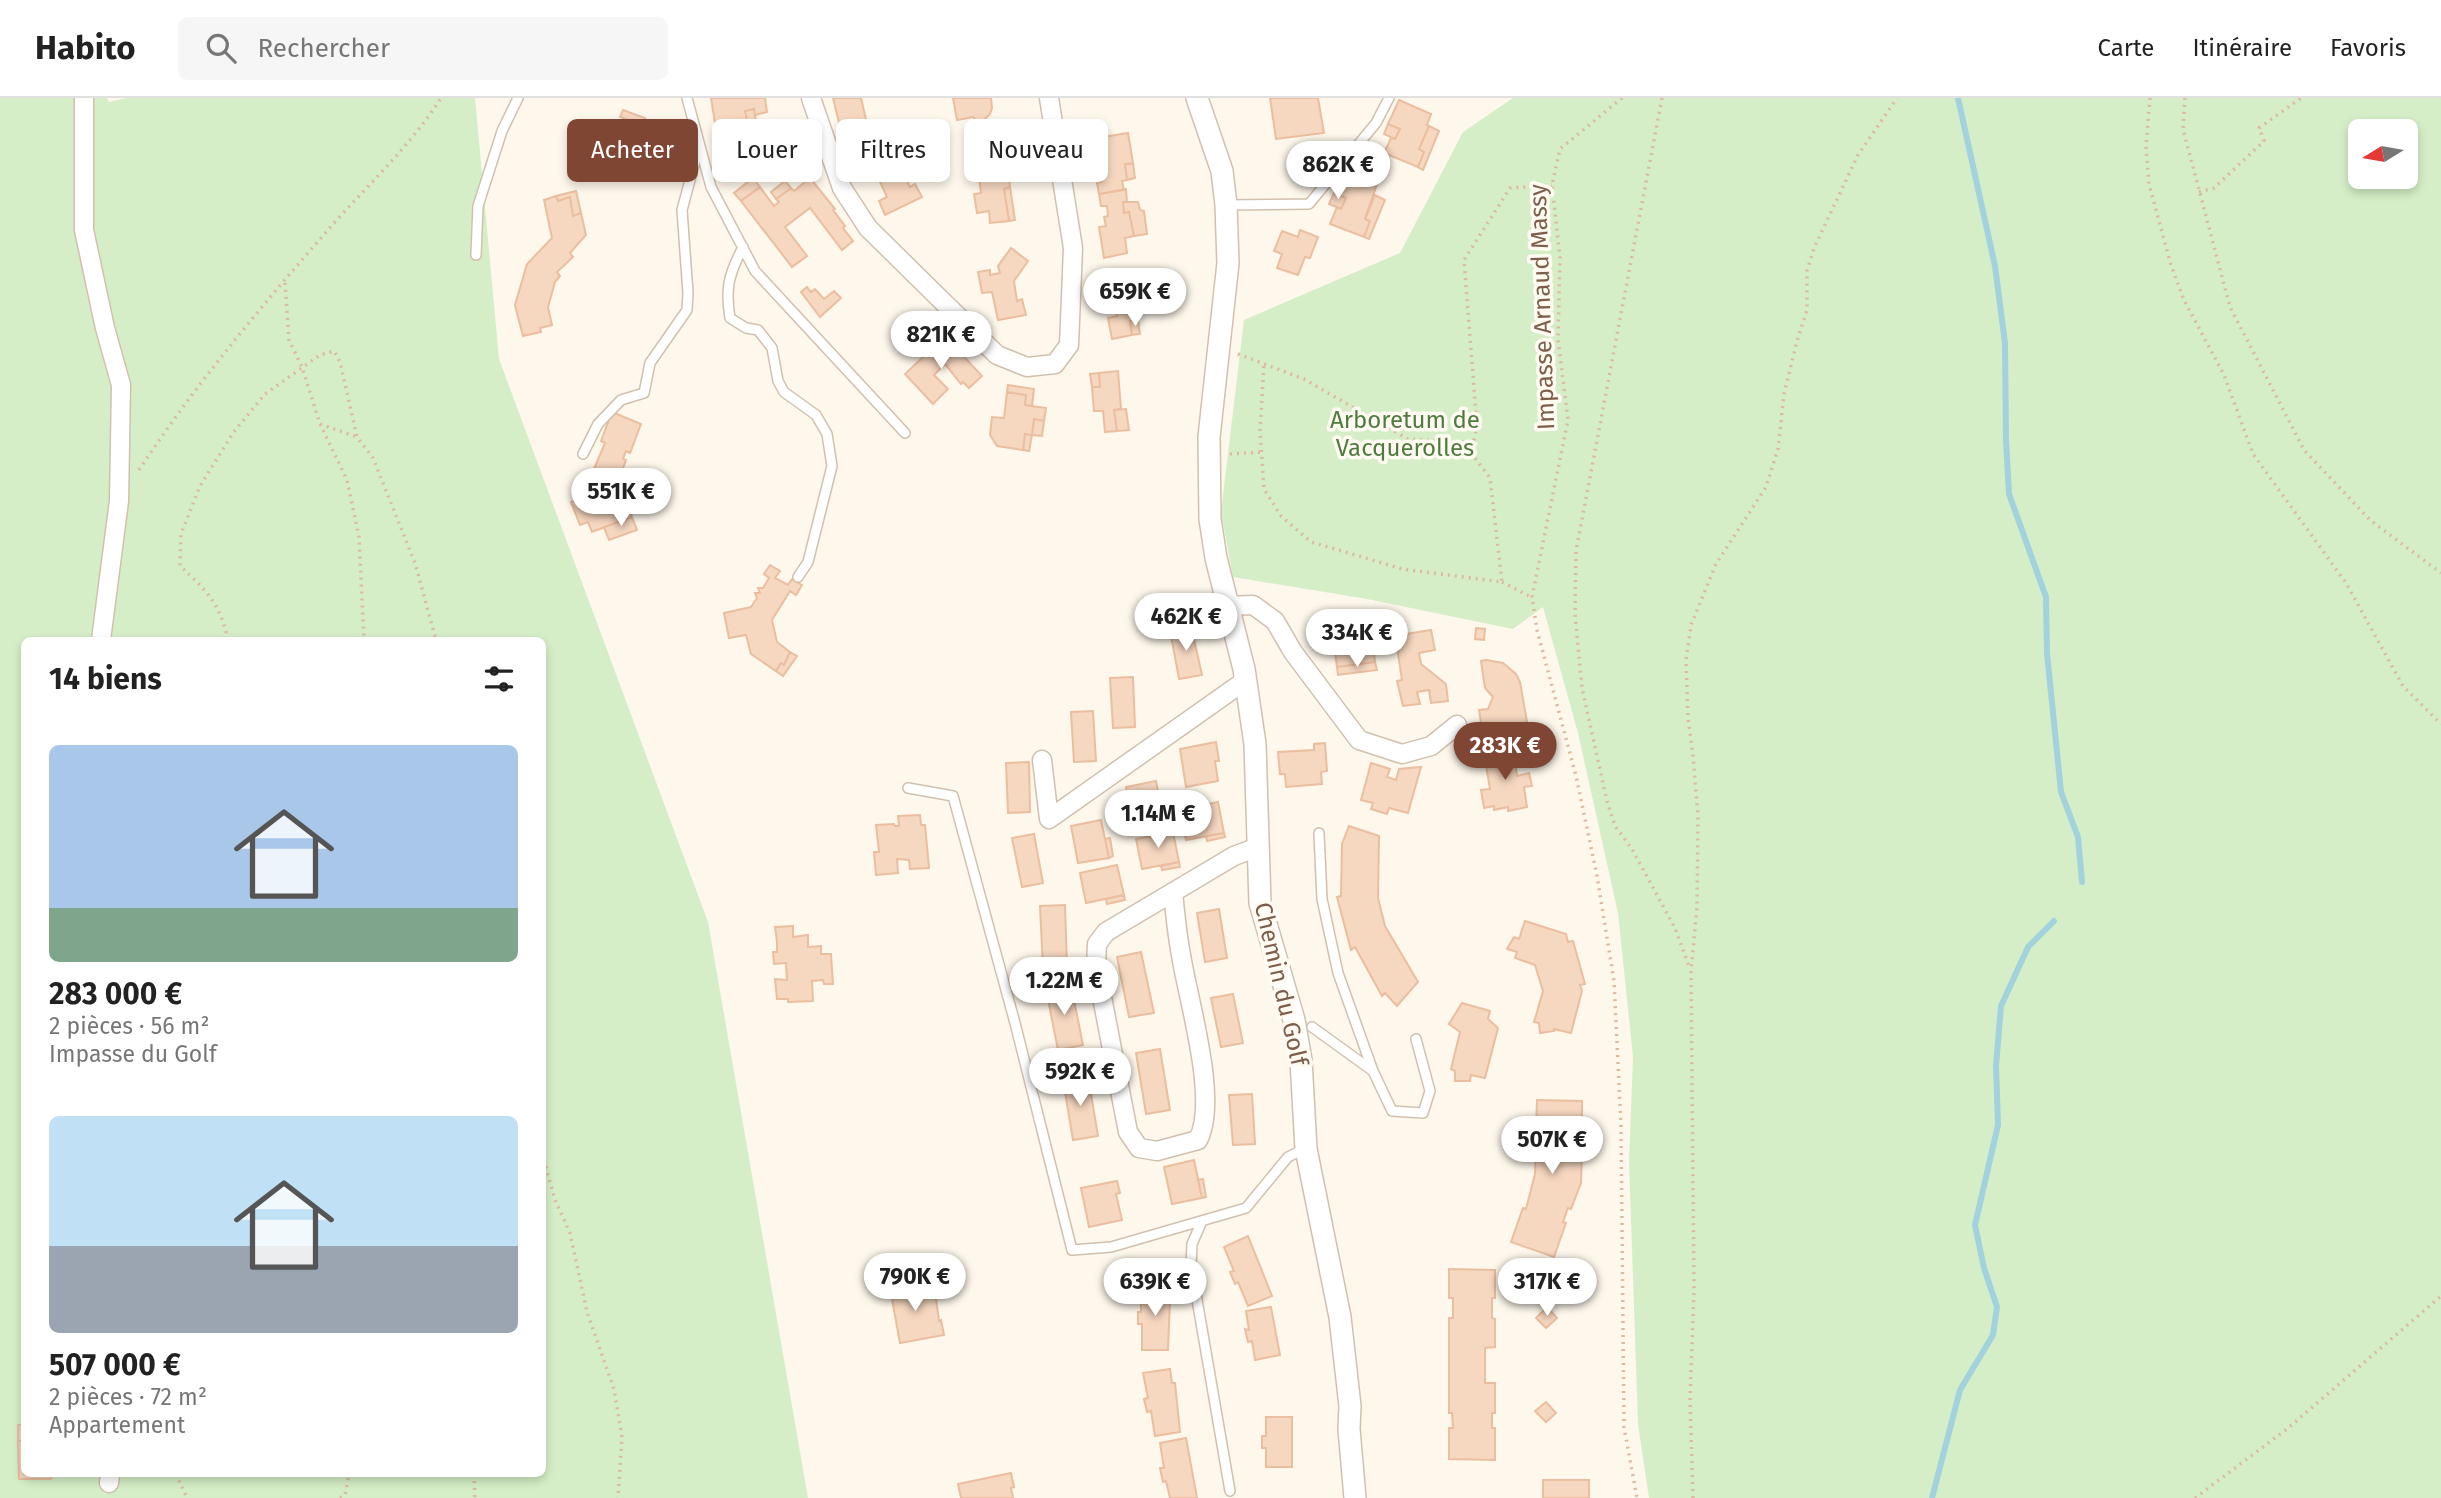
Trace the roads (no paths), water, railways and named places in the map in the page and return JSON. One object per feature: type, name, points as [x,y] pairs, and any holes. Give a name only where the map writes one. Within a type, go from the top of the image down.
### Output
[{"type":"street","points":[[84,98],[84,230],[105,328],[121,385],[119,500],[101,637]]},
{"type":"street","points":[[811,98],[842,188],[868,228],[997,355],[1027,367],[1055,364],[1069,345],[1073,247],[1049,98]]},
{"type":"street","name":"Chemin du Golf","points":[[1197,98],[1222,171],[1228,263],[1209,438],[1208,499],[1216,558],[1245,680],[1255,744],[1260,903],[1294,1020],[1301,1060],[1306,1149],[1345,1349],[1355,1498]]},
{"type":"street","points":[[1227,606],[1253,605],[1275,621],[1300,662],[1359,740],[1402,754],[1431,746],[1457,725]]},
{"type":"street","points":[[1042,760],[1049,820],[1245,680]]},
{"type":"street","points":[[1172,891],[1180,953],[1206,1090],[1202,1131],[1198,1140],[1157,1151],[1139,1148],[1128,1132],[1096,967],[1097,944],[1105,932],[1172,891],[1234,856],[1258,847]]},
{"type":"lane","points":[[476,255],[478,206],[502,131],[518,98]]},
{"type":"lane","points":[[687,98],[711,187],[755,271],[905,433]]},
{"type":"lane","points":[[1226,205],[1309,204],[1376,123],[1389,98]]},
{"type":"lane","points":[[583,454],[598,424],[621,400],[644,393],[650,363],[687,310],[682,210],[700,145]]},
{"type":"lane","points":[[743,247],[730,273],[727,297],[730,318],[746,328],[758,330],[772,348],[778,381],[784,392],[816,415],[827,433],[832,466],[808,562],[798,577]]},
{"type":"lane","points":[[908,789],[953,796],[1015,1023],[1072,1250],[1111,1247],[1246,1208],[1288,1157],[1306,1149]]},
{"type":"lane","points":[[1319,833],[1322,899],[1338,972],[1373,1071],[1392,1111],[1423,1113],[1430,1091],[1416,1039]]},
{"type":"lane","points":[[1312,1027],[1373,1071]]},
{"type":"lane","points":[[1202,1221],[1192,1244],[1191,1265],[1230,1491]]},
{"type":"waterway","points":[[1958,98],[1995,266],[2005,343],[2009,494],[2046,597],[2047,653],[2061,792],[2078,837],[2082,882]]},
{"type":"waterway","points":[[1932,1498],[1960,1390],[1993,1335],[1997,1307],[1984,1268],[1975,1225],[1998,1125],[1996,1066],[2001,1006],[2028,947],[2054,921]]},
{"type":"park label","name":"Arboretum de Vacquerolles","points":[[1405,434]]}]
